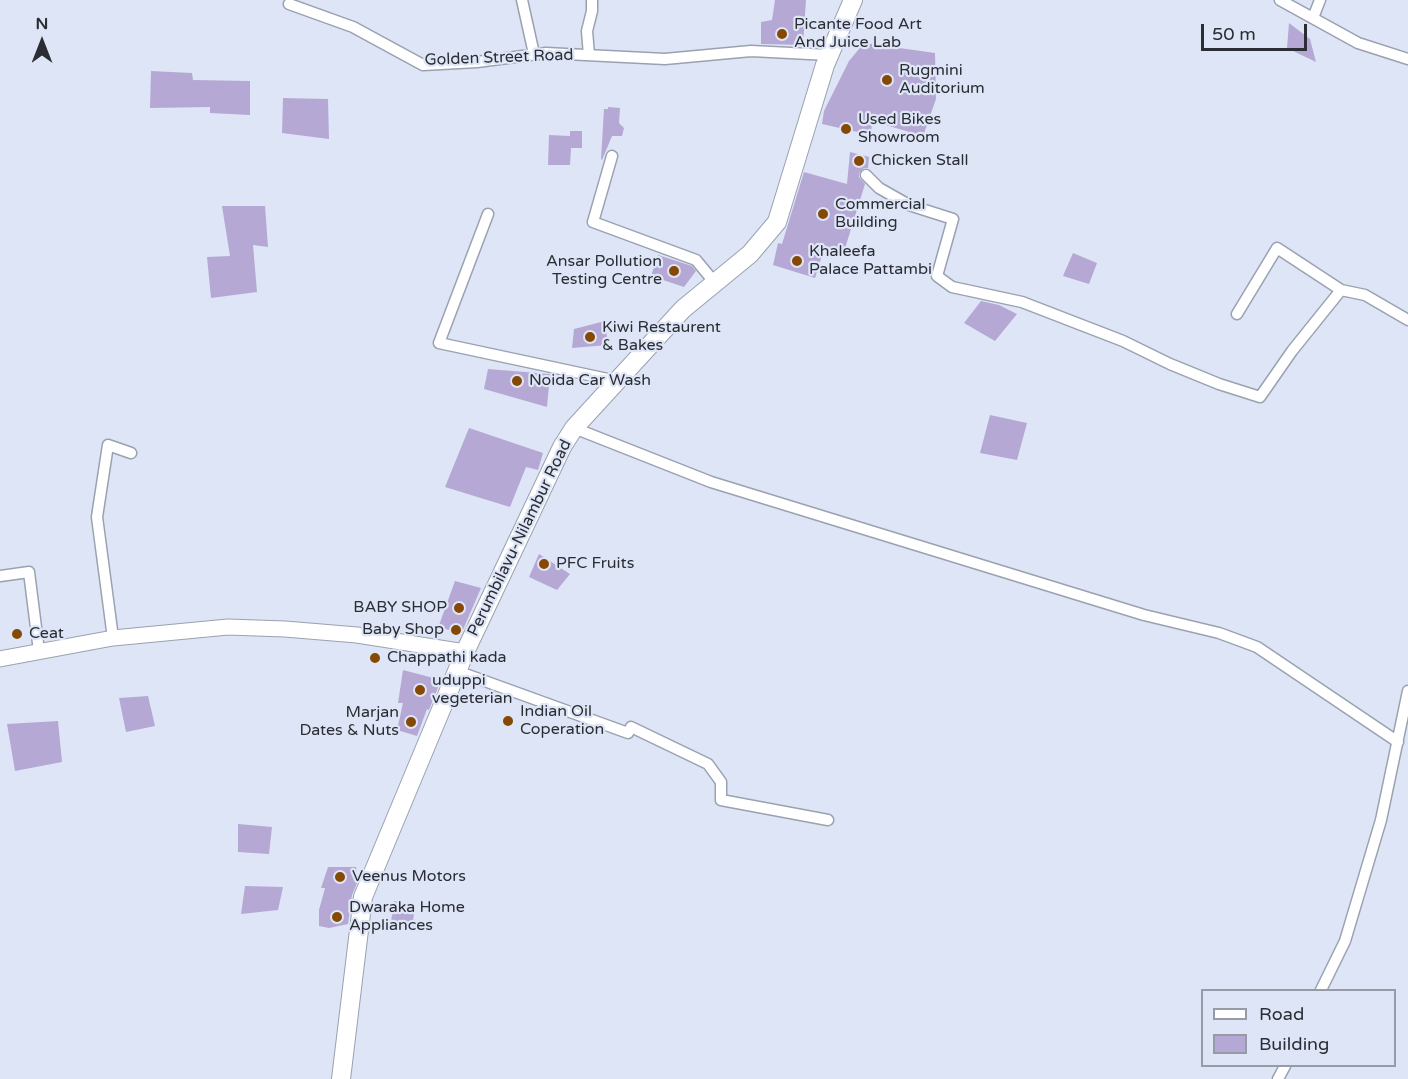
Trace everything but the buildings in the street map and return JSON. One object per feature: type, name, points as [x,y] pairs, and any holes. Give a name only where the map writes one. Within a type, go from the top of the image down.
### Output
[{"type":"main road","name":"Perumbilavu-Nilambur Road","points":[[341,1079],[363,897],[457,670],[562,447],[574,428],[683,309],[750,254],[777,222],[829,55],[853,0]]},
{"type":"main road","points":[[0,660],[113,638],[228,627],[357,635],[465,652]]},
{"type":"street","points":[[522,0],[534,54]]},
{"type":"street","points":[[589,55],[587,31],[592,0]]},
{"type":"street","points":[[1280,0],[1358,43],[1408,59]]},
{"type":"street","points":[[1312,18],[1320,0]]},
{"type":"street","name":"Golden Street Road","points":[[289,4],[353,27],[423,64],[477,62],[546,53],[665,59],[751,51],[829,55]]},
{"type":"street","points":[[612,156],[593,222],[696,260],[715,283]]},
{"type":"street","points":[[866,175],[879,188],[909,205],[953,219],[937,276],[952,287],[1022,302],[1123,341],[1200,376],[1260,397],[1292,351],[1341,290]]},
{"type":"street","points":[[488,214],[439,343],[617,381]]},
{"type":"street","points":[[1237,314],[1277,248],[1341,290],[1365,295],[1408,320]]},
{"type":"street","points":[[574,428],[711,482],[1144,615],[1219,633],[1257,647],[1398,742]]},
{"type":"street","points":[[113,638],[97,517],[108,444],[131,453]]},
{"type":"street","points":[[0,576],[29,572],[39,651]]},
{"type":"street","points":[[457,670],[628,733],[631,728],[708,764],[722,782],[722,800],[828,820]]},
{"type":"street","points":[[1321,989],[1345,941],[1381,820],[1408,692]]},
{"type":"place","name":"Picante Food Art And Juice Lab","points":[[782,34]]},
{"type":"place","name":"Rugmini Auditorium","points":[[887,80]]},
{"type":"place","name":"Used Bikes Showroom","points":[[846,129]]},
{"type":"place","name":"Chicken Stall","points":[[859,161]]},
{"type":"place","name":"Commercial Building","points":[[823,214]]},
{"type":"place","name":"Khaleefa Palace Pattambi","points":[[797,261]]},
{"type":"place","name":"Ansar Pollution Testing Centre","points":[[674,271]]},
{"type":"place","name":"Kiwi Restaurent & Bakes","points":[[590,337]]},
{"type":"place","name":"Noida Car Wash","points":[[517,381]]},
{"type":"place","name":"PFC Fruits","points":[[544,564]]},
{"type":"place","name":"BABY SHOP","points":[[459,608]]},
{"type":"place","name":"Baby Shop","points":[[456,630]]},
{"type":"place","name":"Ceat","points":[[17,634]]},
{"type":"place","name":"Chappathi kada","points":[[375,658]]},
{"type":"place","name":"uduppi vegeterian","points":[[420,690]]},
{"type":"place","name":"Indian Oil Coperation","points":[[508,721]]},
{"type":"place","name":"Marjan Dates & Nuts","points":[[411,722]]},
{"type":"place","name":"Veenus Motors","points":[[340,877]]},
{"type":"place","name":"Dwaraka Home Appliances","points":[[337,917]]}]
